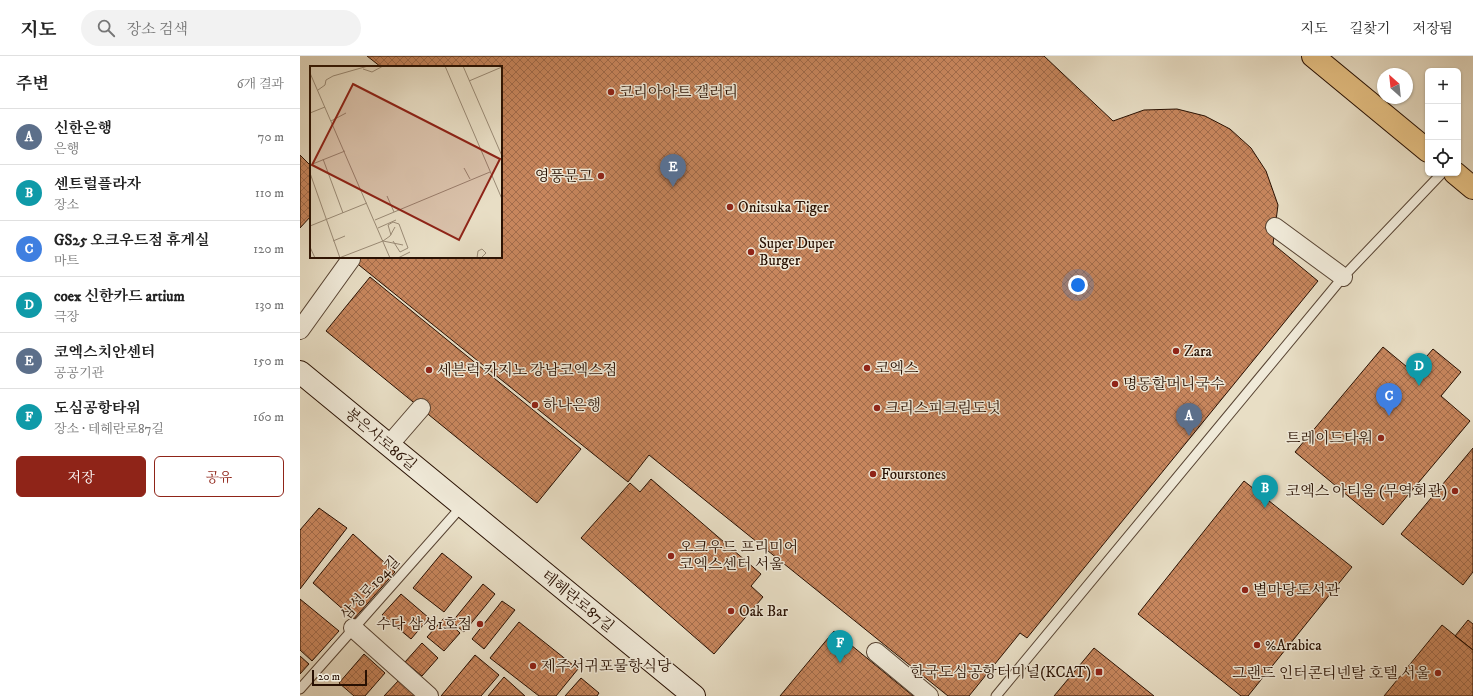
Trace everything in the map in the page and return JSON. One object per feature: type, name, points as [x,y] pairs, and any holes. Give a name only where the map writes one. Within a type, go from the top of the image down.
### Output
[{"type":"main road","points":[[1313,56],[1425,149]]},
{"type":"main road","points":[[1458,176],[1473,188]]},
{"type":"street","points":[[1275,227],[1343,277]]},
{"type":"street","points":[[300,330],[351,259]]},
{"type":"street","name":"봉은사로86길","points":[[300,372],[462,506]]},
{"type":"street","points":[[389,445],[421,408]]},
{"type":"street","name":"테헤란로87길","points":[[462,506],[694,696]]},
{"type":"street","points":[[353,628],[429,696]]},
{"type":"street","points":[[876,652],[929,696]]},
{"type":"lane","points":[[996,696],[1343,277],[1439,176]]},
{"type":"lane","name":"삼성로104길","points":[[300,689],[462,506]]},
{"type":"building","name":"코엑스","points":[[367,56],[1044,56],[1113,121],[1144,110],[1177,109],[1205,116],[1230,129],[1251,148],[1266,171],[1278,205],[1273,244],[1318,281],[1027,638],[1020,633],[969,696],[948,696],[649,455],[628,482],[350,258],[502,258],[502,66],[380,66]]},
{"type":"building","points":[[300,155],[310,165],[310,217],[300,228]]},
{"type":"building","name":"세븐럭 카지노 강남코엑스점","points":[[370,277],[581,449],[537,503],[326,331]]},
{"type":"building","name":"트레이드타워","points":[[1383,347],[1413,372],[1433,349],[1461,372],[1441,396],[1470,421],[1383,525],[1295,452]]},
{"type":"building","name":"코엑스 아티움 (무역회관)","points":[[1473,448],[1473,572],[1463,585],[1401,534]]},
{"type":"building","name":"오크우드 프리미어 코엑스센터 서울","points":[[651,479],[761,574],[751,586],[763,597],[714,654],[581,538],[630,483],[640,492]]},
{"type":"building","name":"별마당도서관","points":[[1244,481],[1352,567],[1248,696],[1241,696],[1138,614]]},
{"type":"building","points":[[319,508],[347,528],[300,589],[300,530]]},
{"type":"building","points":[[353,534],[395,572],[354,619],[313,583]]},
{"type":"building","points":[[442,553],[472,577],[444,612],[413,588]]},
{"type":"building","points":[[483,584],[495,594],[464,632],[452,622]]},
{"type":"building","points":[[401,594],[429,618],[411,639],[382,615]]},
{"type":"building","points":[[300,599],[339,631],[312,661],[300,650]]},
{"type":"building","points":[[502,601],[515,610],[484,649],[472,639]]},
{"type":"building","points":[[444,618],[460,633],[444,651],[427,637]]},
{"type":"building","points":[[1468,620],[1473,624],[1473,650],[1455,636]]},
{"type":"building","points":[[519,622],[578,669],[556,696],[539,696],[490,658]]},
{"type":"building","name":"그랜드 인터콘티넨탈 호텔 서울","points":[[1442,625],[1473,650],[1473,696],[1384,696]]},
{"type":"building","points":[[834,631],[913,696],[780,696]]},
{"type":"building","points":[[422,643],[438,658],[422,676],[405,662]]},
{"type":"building","name":"한국도심공항터미널(KCAT)","points":[[1094,648],[1154,696],[1054,696]]},
{"type":"building","points":[[364,654],[385,673],[365,696],[354,696],[339,683]]},
{"type":"building","points":[[475,655],[499,675],[481,696],[441,696]]},
{"type":"building","points":[[300,656],[309,664],[300,674]]},
{"type":"building","points":[[504,677],[525,696],[488,696]]},
{"type":"building","points":[[581,678],[599,693],[597,696],[565,696]]},
{"type":"building","points":[[399,680],[417,696],[384,696]]},
{"type":"place","name":"코리아아트 갤러리","points":[[611,92]]},
{"type":"place","name":"영풍문고","points":[[601,176]]},
{"type":"place","name":"코엑스치안센터","points":[[673,187]]},
{"type":"place","name":"Onitsuka Tiger","points":[[730,207]]},
{"type":"place","name":"Super Duper Burger","points":[[751,252]]},
{"type":"place","name":"Zara","points":[[1176,351]]},
{"type":"place","name":"코엑스","points":[[867,368]]},
{"type":"place","name":"세븐럭 카지노 강남코엑스점","points":[[429,370]]},
{"type":"place","name":"명동할머니국수","points":[[1115,384]]},
{"type":"place","name":"coex 신한카드 artium","points":[[1419,386]]},
{"type":"place","name":"하나은행","points":[[535,405]]},
{"type":"place","name":"크리스피크림도넛","points":[[877,408]]},
{"type":"place","name":"GS25 오크우드점 휴게실","points":[[1389,416]]},
{"type":"place","name":"신한은행","points":[[1189,436]]},
{"type":"place","name":"트레이드타워","points":[[1381,438]]},
{"type":"place","name":"Fourstones","points":[[873,474]]},
{"type":"place","name":"코엑스 아티움 (무역회관)","points":[[1455,491]]},
{"type":"place","name":"센트럴플라자","points":[[1265,508]]},
{"type":"place","name":"오크우드 프리미어 코엑스센터 서울","points":[[671,556]]},
{"type":"place","name":"별마당도서관","points":[[1245,590]]},
{"type":"place","name":"Oak Bar","points":[[731,611]]},
{"type":"place","name":"수다 삼성1호점","points":[[480,624]]},
{"type":"place","name":"%Arabica","points":[[1257,645]]},
{"type":"place","name":"도심공항타워","points":[[840,663]]},
{"type":"place","name":"제주서귀포물항식당","points":[[533,666]]},
{"type":"place","name":"한국도심공항터미널(KCAT)","points":[[1099,672]]},
{"type":"place","name":"그랜드 인터콘티넨탈 호텔 서울","points":[[1438,673]]}]
